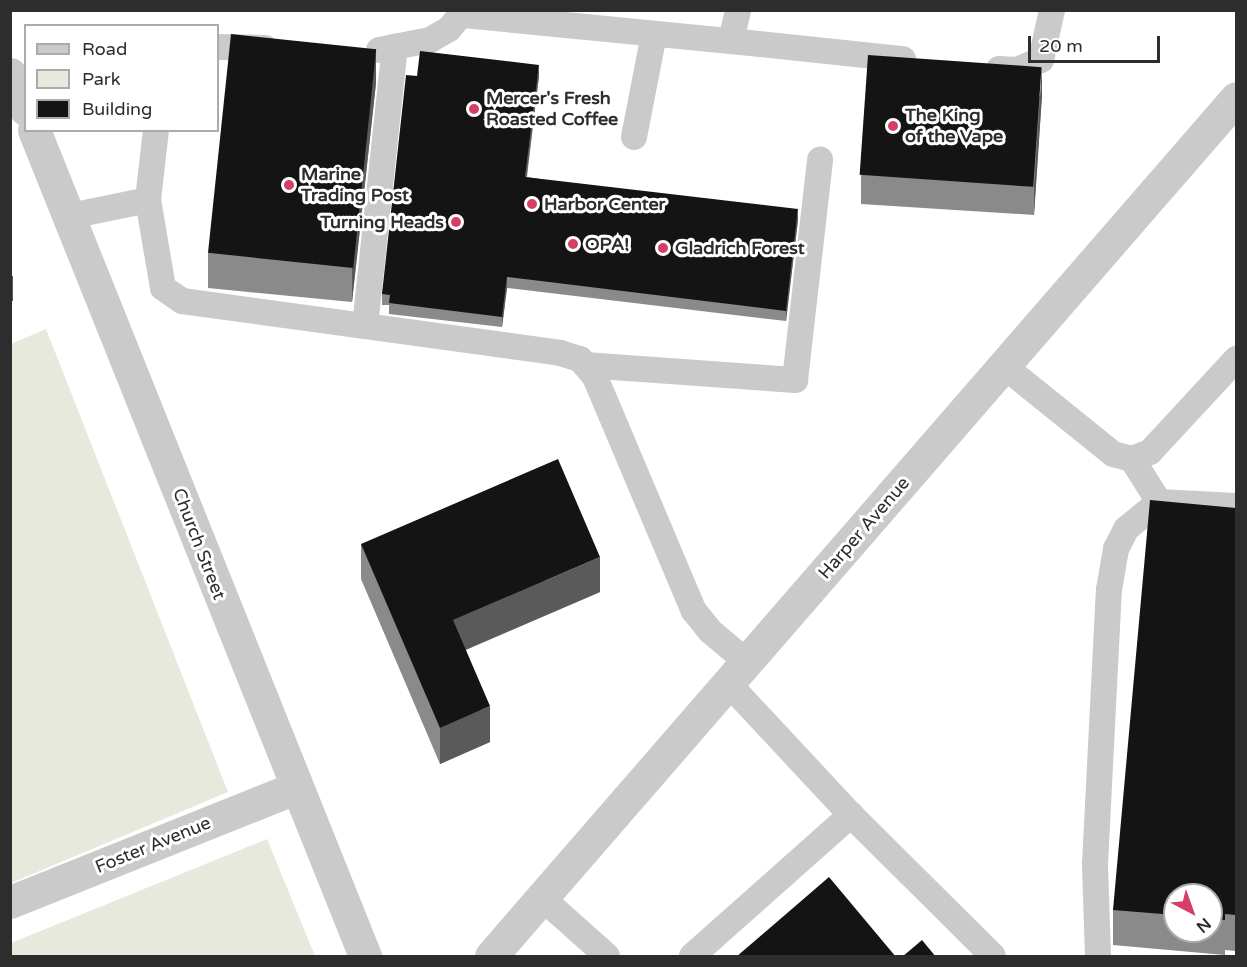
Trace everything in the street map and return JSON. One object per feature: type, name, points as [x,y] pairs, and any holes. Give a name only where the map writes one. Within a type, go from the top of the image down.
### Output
[{"type":"street","points":[[10,74],[24,106]]},
{"type":"street","name":"Harper Avenue","points":[[491,957],[1236,98]]},
{"type":"street","name":"Church Street","points":[[35,132],[295,788],[365,957]]},
{"type":"street","name":"Foster Avenue","points":[[10,902],[295,788]]},
{"type":"lane","points":[[731,41],[738,10]]},
{"type":"lane","points":[[969,66],[1017,70],[1031,67],[1041,60],[1052,10]]},
{"type":"lane","points":[[360,51],[430,40],[464,13],[933,62]]},
{"type":"lane","points":[[634,137],[654,34]]},
{"type":"lane","points":[[219,47],[289,49]]},
{"type":"lane","points":[[365,326],[395,47]]},
{"type":"lane","points":[[156,132],[148,200],[163,288],[182,301],[560,353],[585,365],[795,380],[820,159]]},
{"type":"lane","points":[[70,216],[148,200]]},
{"type":"lane","points":[[1004,366],[1113,454],[1132,459],[1150,452],[1236,359]]},
{"type":"lane","points":[[585,365],[595,377],[694,611],[738,673],[851,815],[993,957]]},
{"type":"lane","points":[[1132,459],[1159,502]]},
{"type":"lane","points":[[1098,957],[1095,864],[1109,590],[1116,549],[1126,529],[1159,502],[1236,507]]},
{"type":"lane","points":[[692,957],[851,815]]},
{"type":"lane","points":[[542,898],[607,957]]},
{"type":"green space","points":[[46,329],[228,792],[11,883],[11,344]]},
{"type":"green space","points":[[267,839],[315,956],[11,956],[11,943]]},
{"type":"building","name":"Marine Trading Post","points":[[231,34],[376,49],[353,268],[208,253]]},
{"type":"building","name":"Harbor Center","points":[[420,51],[539,65],[525,177],[798,209],[786,311],[507,277],[502,317],[389,303],[390,295],[382,294],[406,75],[417,76]]},
{"type":"building","points":[[868,55],[1042,67],[1033,187],[860,175]]},
{"type":"building","points":[[558,459],[600,557],[453,620],[490,706],[440,728],[361,544]]},
{"type":"building","points":[[1150,500],[1236,508],[1236,915],[1225,914],[1225,920],[1223,920],[1223,883],[1163,883],[1163,914],[1113,910]]},
{"type":"building","points":[[829,877],[896,957],[736,957]]},
{"type":"building","points":[[922,940],[936,957],[902,957]]},
{"type":"place","name":"Mercer's Fresh Roasted Coffee","points":[[474,109]]},
{"type":"place","name":"The King of the Vape","points":[[893,126]]},
{"type":"place","name":"Marine Trading Post","points":[[289,185]]},
{"type":"place","name":"Harbor Center","points":[[532,204]]},
{"type":"place","name":"Turning Heads","points":[[456,222]]},
{"type":"place","name":"OPA!","points":[[573,244]]},
{"type":"place","name":"Gladrich Forest","points":[[663,248]]}]
